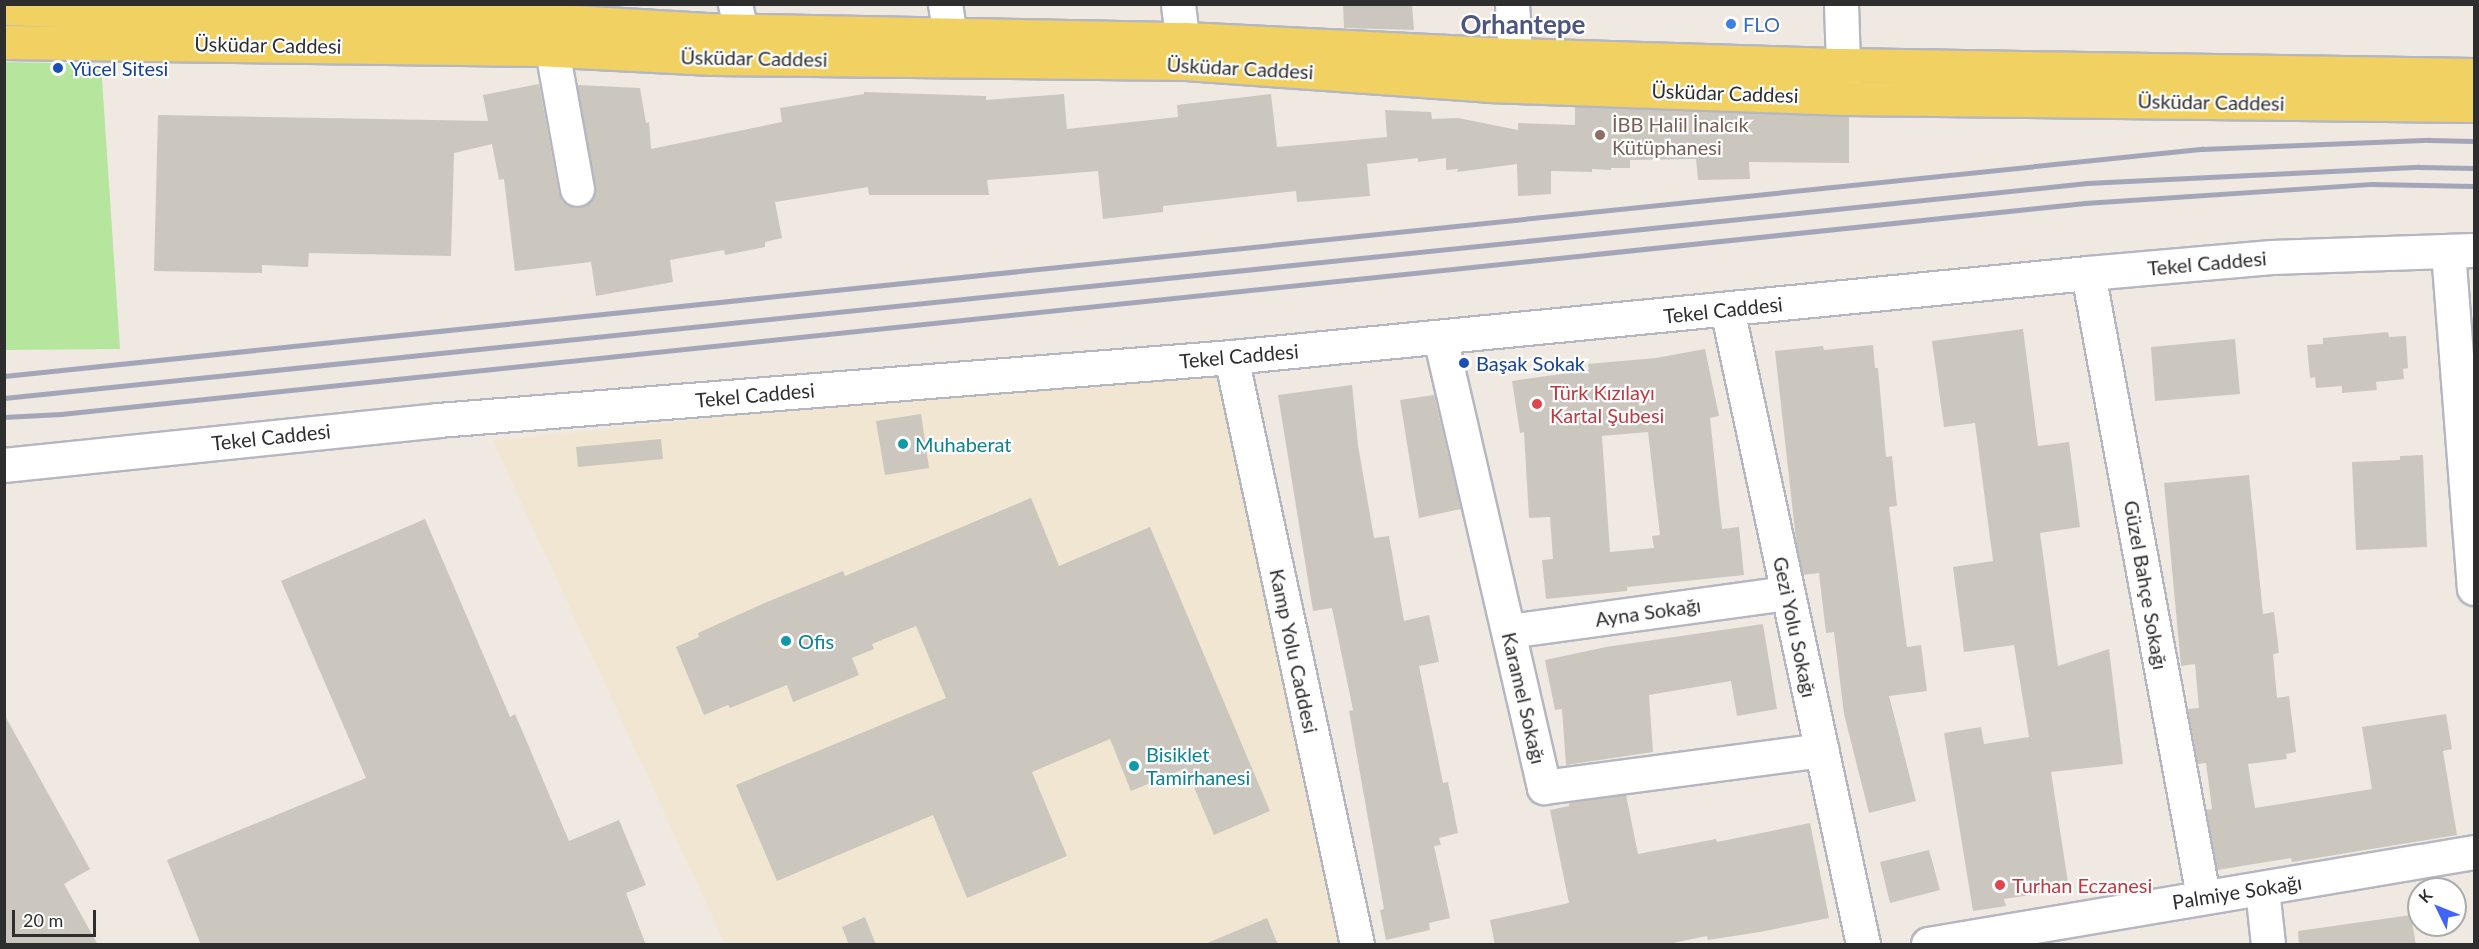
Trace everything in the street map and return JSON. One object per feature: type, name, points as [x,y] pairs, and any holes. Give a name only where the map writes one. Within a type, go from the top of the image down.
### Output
[{"type":"main road","name":"Üsküdar Caddesi","points":[[4,8],[314,19],[537,12],[741,31],[1185,51],[1516,71],[1845,98],[2475,105]]},
{"type":"main road","name":"Üsküdar Caddesi","points":[[4,42],[552,50],[712,58],[741,31],[948,19],[1185,51]]},
{"type":"main road","name":"Üsküdar Caddesi","points":[[1516,71],[1842,65],[2475,75]]},
{"type":"street","points":[[1178,4],[1185,51]]},
{"type":"street","points":[[1512,4],[1516,71]]},
{"type":"street","points":[[1841,4],[1845,98]]},
{"type":"street","points":[[552,50],[577,189]]},
{"type":"street","points":[[2461,250],[2475,588]]},
{"type":"street","name":"Tekel Caddesi","points":[[4,465],[438,420],[1231,357],[2088,273],[2271,257],[2461,250]]},
{"type":"street","name":"Güzel Bahçe Sokağı","points":[[2088,273],[2204,896]]},
{"type":"street","name":"Gezi Yolu Sokağı","points":[[1727,309],[1863,945]]},
{"type":"street","name":"Karamel Sokağı","points":[[1440,337],[1544,786],[1822,750]]},
{"type":"street","name":"Kamp Yolu Caddesi","points":[[1231,357],[1357,945]]},
{"type":"street","name":"Ayna Sokağı","points":[[1509,631],[1787,593]]},
{"type":"street","name":"Palmiye Sokağı","points":[[1928,945],[2204,896],[2262,889],[2475,852]]},
{"type":"street","points":[[2262,889],[2268,945]]},
{"type":"shaded area","points":[[1223,365],[1344,944],[725,944],[493,441]]},
{"type":"green space","points":[[5,62],[101,64],[120,349],[5,350]]},
{"type":"building","points":[[1343,4],[1412,4],[1414,30],[1344,28]]},
{"type":"building","points":[[539,84],[559,193],[562,201],[570,206],[580,207],[590,203],[594,196],[595,186],[577,85],[640,88],[646,123],[649,122],[651,149],[782,122],[780,108],[864,94],[864,92],[986,96],[986,100],[1064,94],[1067,129],[1178,117],[1177,105],[1271,94],[1277,147],[1387,137],[1385,110],[1431,112],[1432,119],[1458,118],[1518,130],[1518,123],[1575,125],[1575,107],[1849,117],[1849,163],[1749,162],[1750,179],[1698,180],[1696,159],[1630,160],[1630,168],[1592,169],[1592,172],[1551,171],[1551,194],[1518,196],[1517,164],[1457,172],[1458,169],[1446,170],[1446,158],[1418,162],[1418,158],[1367,164],[1370,196],[1297,202],[1296,191],[1163,206],[1163,212],[1103,219],[1098,171],[987,180],[989,195],[869,195],[868,187],[775,202],[782,238],[765,242],[765,247],[725,255],[724,250],[670,260],[673,282],[596,296],[591,262],[515,271],[504,179],[499,180],[492,144],[454,153],[451,256],[309,253],[308,267],[262,265],[262,273],[154,271],[158,115],[488,121],[483,95]]},
{"type":"building","points":[[2023,329],[2038,446],[2069,442],[2080,527],[2040,533],[2058,666],[2109,649],[2123,764],[2051,772],[2069,889],[2004,899],[2006,906],[1973,911],[1944,733],[1981,727],[1984,744],[2029,737],[2014,645],[1964,652],[1953,567],[1993,561],[1975,423],[1944,427],[1932,341]]},
{"type":"building","points":[[2388,332],[2389,337],[2406,336],[2408,368],[2403,369],[2404,379],[2376,382],[2377,390],[2342,393],[2342,386],[2316,388],[2315,377],[2310,378],[2307,345],[2323,344],[2323,338]]},
{"type":"building","points":[[2235,339],[2240,394],[2155,401],[2151,347]]},
{"type":"building","points":[[1873,345],[1875,368],[1878,368],[1886,457],[1892,456],[1897,506],[1889,507],[1907,647],[1921,645],[1927,691],[1889,696],[1916,801],[1869,813],[1844,714],[1834,632],[1826,633],[1819,573],[1803,575],[1796,540],[1775,351],[1823,346],[1824,350]]},
{"type":"building","points":[[1705,349],[1719,416],[1710,418],[1722,529],[1739,527],[1744,575],[1627,587],[1627,591],[1546,599],[1542,560],[1553,559],[1550,517],[1529,518],[1524,432],[1520,433],[1512,381],[1589,370],[1588,364],[1656,358]],"holes":[[[1648,432],[1660,535],[1652,536],[1654,548],[1610,552],[1602,436]]]},
{"type":"building","points":[[1352,385],[1358,445],[1374,538],[1389,536],[1404,621],[1429,615],[1439,662],[1419,666],[1443,783],[1448,782],[1458,833],[1439,838],[1441,845],[1434,846],[1450,918],[1429,923],[1430,930],[1386,940],[1380,910],[1384,909],[1349,711],[1353,710],[1332,608],[1313,611],[1278,395]]},
{"type":"building","points":[[1434,395],[1461,509],[1419,518],[1400,400]]},
{"type":"building","name":"Muhaberat","points":[[921,414],[929,468],[885,475],[876,421]]},
{"type":"building","points":[[661,439],[663,459],[578,467],[576,447]]},
{"type":"building","points":[[2423,455],[2427,547],[2356,550],[2352,462],[2400,460],[2400,456]]},
{"type":"building","points":[[2249,475],[2263,614],[2274,612],[2279,653],[2273,654],[2277,698],[2289,696],[2296,752],[2286,754],[2287,759],[2248,764],[2255,808],[2372,789],[2362,727],[2446,714],[2452,749],[2443,751],[2457,835],[2292,862],[2291,858],[2217,870],[2206,810],[2212,809],[2206,763],[2198,764],[2188,709],[2199,708],[2195,664],[2181,666],[2164,483]]},
{"type":"building","points":[[1031,498],[1059,566],[1150,527],[1270,811],[1214,835],[1186,768],[1131,791],[1110,739],[1032,772],[1067,856],[967,898],[933,815],[777,881],[736,785],[946,698],[916,626],[872,644],[874,649],[852,658],[859,675],[793,702],[787,685],[730,708],[728,705],[704,715],[676,647],[699,637],[698,633],[767,602],[843,571],[845,576]]},
{"type":"building","points":[[425,519],[510,717],[515,714],[569,841],[619,820],[646,885],[626,893],[646,945],[201,945],[167,860],[366,778],[281,581]]},
{"type":"building","points":[[1763,624],[1777,709],[1737,716],[1731,681],[1649,695],[1653,752],[1566,765],[1562,709],[1555,710],[1545,660],[1606,647]]},
{"type":"building","points":[[4,714],[90,869],[64,884],[98,945],[4,945]]},
{"type":"building","points":[[1626,795],[1638,854],[1716,839],[1717,842],[1810,823],[1829,918],[1760,932],[1708,940],[1707,936],[1663,945],[1495,945],[1490,920],[1569,903],[1550,810],[1569,806],[1569,803]]},
{"type":"building","points":[[1929,850],[1940,890],[1890,903],[1880,862]]},
{"type":"building","points":[[2407,916],[2407,937],[2415,937],[2416,945],[2299,945],[2298,931]]},
{"type":"building","points":[[865,917],[876,945],[849,945],[842,927]]},
{"type":"building","points":[[1267,918],[1278,945],[1205,945],[1205,944]]},
{"type":"railway","points":[[4,376],[2202,149],[2429,140],[2474,141]]},
{"type":"railway","points":[[4,398],[2087,183],[2419,167],[2474,168]]},
{"type":"railway","points":[[4,417],[61,414],[2085,203],[2372,184],[2474,186]]},
{"type":"place","name":"FLO","points":[[1731,24]]},
{"type":"place","name":"Yücel Sitesi","points":[[58,68]]},
{"type":"place","name":"İBB Halil İnalcık Kütüphanesi","points":[[1600,135]]},
{"type":"place","name":"Başak Sokak","points":[[1464,363]]},
{"type":"place","name":"Türk Kızılayı Kartal Şubesi","points":[[1537,404]]},
{"type":"place","name":"Muhaberat","points":[[903,444]]},
{"type":"place","name":"Ofis","points":[[786,641]]},
{"type":"place","name":"Bisiklet Tamirhanesi","points":[[1134,766]]},
{"type":"place","name":"Turhan Eczanesi","points":[[2000,885]]},
{"type":"district","name":"Orhantepe","points":[[1523,25]]}]
